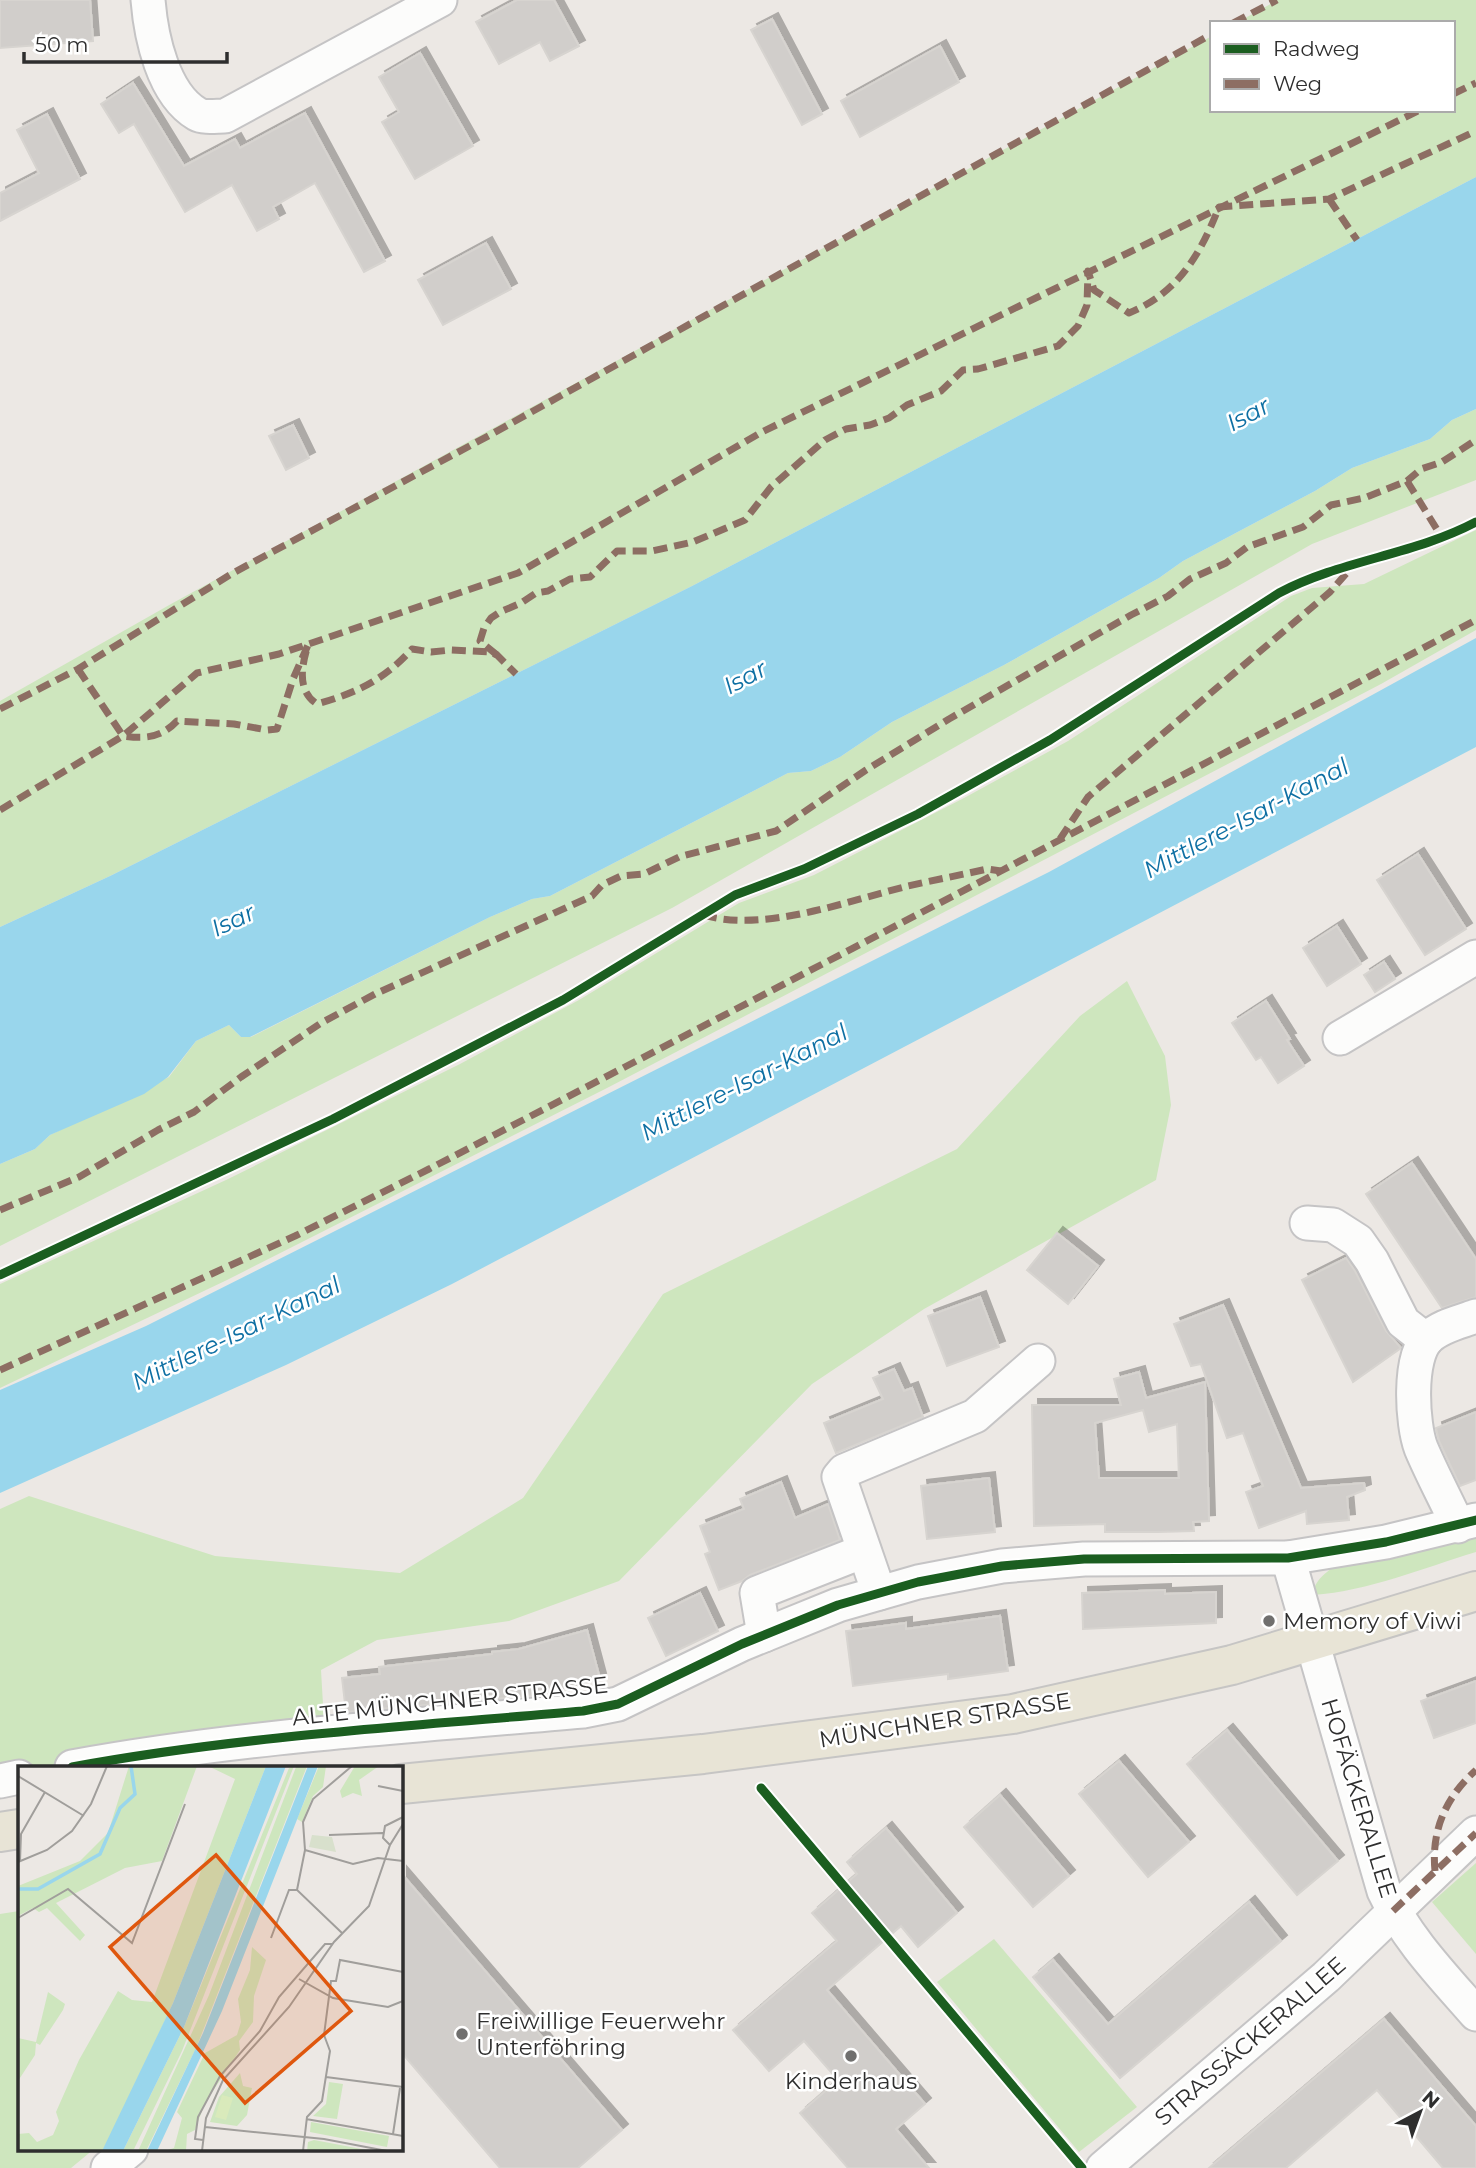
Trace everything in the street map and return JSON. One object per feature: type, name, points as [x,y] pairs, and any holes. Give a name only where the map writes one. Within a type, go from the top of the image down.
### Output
[{"type":"main road","name":"MÜNCHNER STRASSE","points":[[402,1784],[703,1754],[1013,1714],[1232,1665],[1476,1591]]},
{"type":"main road","points":[[0,1832],[18,1829]]},
{"type":"street","points":[[148,0],[158,56],[178,98],[200,116],[225,116],[440,0]]},
{"type":"street","points":[[1340,1038],[1476,957]]},
{"type":"street","points":[[1307,1223],[1333,1225],[1358,1241],[1372,1261],[1403,1322],[1426,1340]]},
{"type":"street","points":[[1467,1523],[1420,1445],[1415,1375],[1420,1350],[1426,1340],[1437,1331],[1476,1315]]},
{"type":"street","points":[[879,1593],[839,1478],[844,1471],[975,1416],[1038,1362]]},
{"type":"street","name":"ALTE MÜNCHNER STRASSE","points":[[77,1766],[143,1754],[285,1736],[583,1712],[618,1704],[764,1635],[838,1605],[918,1583],[1016,1565],[1084,1559],[1288,1558],[1386,1542],[1467,1523]]},
{"type":"street","points":[[764,1635],[757,1593],[864,1551]]},
{"type":"street","name":"HOFÄCKERALLEE","points":[[1288,1558],[1384,1891],[1393,1911],[1419,1950],[1476,2014]]},
{"type":"street","points":[[0,1781],[18,1777]]},
{"type":"street","name":"STRASSÄCKERALLEE","points":[[1103,2168],[1326,1977],[1476,1833]]},
{"type":"street","points":[[108,2168],[130,2150]]},
{"type":"green space","points":[[1278,0],[1476,0],[1476,177],[692,586],[110,876],[0,927],[0,701],[171,604],[1210,37],[1210,112],[1455,112],[1455,21],[1240,21]]},
{"type":"green space","points":[[1476,409],[1476,480],[1312,544],[672,908],[0,1246],[0,1164],[35,1149],[50,1135],[169,1077],[196,1041],[229,1025],[241,1037],[251,1037],[490,917],[532,899],[550,896],[788,773],[811,771],[840,757],[892,722],[1004,665],[1159,578],[1183,561],[1315,491],[1352,468],[1430,439],[1452,420]]},
{"type":"green space","points":[[1476,530],[1476,630],[1381,684],[609,1087],[227,1280],[0,1388],[0,1284],[226,1180],[460,1064],[579,1000],[739,903],[814,875],[964,798],[1068,741],[1291,596],[1312,588],[1364,584]]},
{"type":"green space","points":[[1127,981],[1165,1056],[1171,1105],[1156,1180],[924,1309],[812,1384],[619,1581],[509,1621],[377,1640],[321,1670],[324,1722],[78,1766],[18,1766],[0,1781],[0,1509],[29,1496],[215,1556],[400,1573],[523,1498],[663,1294],[957,1149],[1080,1016]]},
{"type":"green space","points":[[1476,1533],[1476,1552],[1375,1584],[1313,1595],[1318,1581],[1337,1564]]},
{"type":"green space","points":[[1476,1863],[1476,1954],[1432,1902]]},
{"type":"green space","points":[[18,1911],[18,2150],[93,2150],[71,2168],[0,2168],[0,1914]]},
{"type":"green space","points":[[994,1939],[1137,2107],[1079,2152],[937,1982]]},
{"type":"water","name":"Isar","points":[[1476,177],[1476,409],[1452,420],[1430,439],[1352,468],[1315,491],[1183,561],[1159,578],[1004,665],[892,722],[840,757],[811,771],[788,773],[550,896],[532,899],[490,917],[250,1037],[241,1037],[229,1025],[196,1041],[168,1077],[144,1094],[50,1135],[35,1149],[0,1164],[0,927],[110,876],[692,586]]},
{"type":"water","name":"Mittlere-Isar-Kanal","points":[[1476,638],[1476,747],[452,1284],[286,1365],[0,1493],[0,1390],[146,1326],[1049,872]]},
{"type":"building","points":[[0,0],[90,0],[93,41],[0,48]]},
{"type":"building","points":[[517,0],[554,0],[579,46],[550,61],[540,42],[499,64],[476,22]]},
{"type":"building","points":[[772,19],[822,114],[802,125],[751,30]]},
{"type":"building","points":[[940,46],[959,82],[860,137],[841,101]]},
{"type":"building","points":[[420,53],[473,146],[415,179],[382,122],[399,112],[379,77]]},
{"type":"building","points":[[133,83],[184,166],[235,139],[240,148],[305,113],[385,261],[364,272],[315,183],[273,207],[279,219],[257,231],[232,185],[185,212],[134,124],[119,133],[101,104]]},
{"type":"building","points":[[47,114],[80,179],[0,221],[0,193],[39,173],[17,130]]},
{"type":"building","points":[[486,243],[511,289],[443,325],[418,280]]},
{"type":"building","points":[[293,425],[309,458],[286,470],[269,436]]},
{"type":"building","points":[[1418,854],[1466,929],[1425,955],[1377,880]]},
{"type":"building","points":[[1337,926],[1361,964],[1327,986],[1303,948]]},
{"type":"building","points":[[1384,962],[1395,979],[1375,992],[1364,975]]},
{"type":"building","points":[[1266,1001],[1304,1066],[1278,1083],[1261,1057],[1256,1060],[1232,1023]]},
{"type":"building","points":[[1412,1163],[1476,1259],[1476,1297],[1442,1308],[1366,1194]]},
{"type":"building","points":[[1057,1233],[1098,1266],[1068,1304],[1027,1270]]},
{"type":"building","points":[[1346,1258],[1386,1331],[1401,1348],[1353,1382],[1302,1280]]},
{"type":"building","points":[[980,1297],[999,1347],[947,1366],[928,1316]]},
{"type":"building","points":[[1223,1305],[1301,1488],[1364,1483],[1365,1490],[1347,1497],[1349,1520],[1307,1524],[1306,1511],[1259,1528],[1246,1492],[1263,1486],[1243,1433],[1227,1438],[1201,1364],[1191,1366],[1174,1324]]},
{"type":"building","points":[[894,1369],[904,1391],[912,1388],[923,1417],[836,1453],[824,1423],[883,1399],[873,1378]]},
{"type":"building","points":[[1139,1372],[1146,1398],[1205,1382],[1209,1521],[1193,1522],[1194,1531],[1105,1532],[1105,1524],[1034,1526],[1032,1405],[1121,1405],[1114,1379]],"holes":[[[1143,1410],[1149,1432],[1177,1424],[1179,1478],[1099,1478],[1095,1423]]]},
{"type":"building","points":[[1476,1412],[1476,1480],[1460,1486],[1439,1441],[1436,1428]]},
{"type":"building","points":[[989,1478],[995,1532],[927,1539],[921,1486]]},
{"type":"building","points":[[781,1482],[795,1518],[828,1504],[840,1540],[719,1590],[705,1554],[710,1552],[700,1526],[744,1509],[740,1499]]},
{"type":"building","points":[[1165,1590],[1165,1594],[1216,1592],[1216,1623],[1083,1629],[1082,1593]]},
{"type":"building","points":[[700,1593],[718,1631],[666,1656],[648,1618]]},
{"type":"building","points":[[1000,1616],[1008,1671],[948,1679],[948,1674],[853,1686],[846,1631],[906,1623],[906,1629]]},
{"type":"building","points":[[587,1630],[600,1679],[537,1695],[346,1712],[342,1678],[380,1674],[379,1667],[519,1649]]},
{"type":"building","points":[[1476,1681],[1476,1723],[1434,1738],[1421,1701]]},
{"type":"building","points":[[1227,1730],[1338,1861],[1297,1895],[1187,1764]]},
{"type":"building","points":[[1119,1761],[1189,1842],[1148,1877],[1079,1794]]},
{"type":"building","points":[[1000,1795],[1069,1876],[1033,1907],[964,1827]]},
{"type":"building","name":"Kinderhaus","points":[[886,1828],[957,1913],[918,1947],[901,1926],[827,1990],[925,2104],[896,2129],[929,2168],[848,2168],[800,2113],[838,2080],[804,2041],[769,2071],[733,2030],[837,1941],[812,1913],[857,1874],[847,1862]]},
{"type":"building","points":[[402,1874],[622,2130],[578,2168],[500,2168],[402,2053]]},
{"type":"building","points":[[1249,1902],[1281,1941],[1120,2078],[1033,1977],[1053,1960],[1108,2024]]},
{"type":"building","points":[[1384,2019],[1476,2126],[1476,2168],[1443,2168],[1377,2090],[1286,2168],[1209,2168]]},
{"type":"marked path","points":[[1237,21],[1277,0]]},
{"type":"marked path","points":[[0,709],[78,669],[233,573],[490,435],[1210,35]]},
{"type":"marked path","points":[[1455,93],[1476,83]]},
{"type":"marked path","points":[[0,810],[123,736],[197,673],[279,654],[518,573],[762,432],[1416,112]]},
{"type":"marked path","points":[[497,655],[480,641],[484,628],[491,618],[500,612],[570,579],[590,577],[617,551],[652,551],[693,542],[745,520],[771,487],[825,440],[846,429],[889,418],[907,405],[941,391],[963,370],[978,369],[1058,346],[1078,326],[1087,305],[1088,271],[1094,290],[1129,313],[1146,305],[1174,283],[1204,241],[1219,207],[1329,199],[1476,131]]},
{"type":"marked path","points":[[1329,199],[1357,240]]},
{"type":"marked path","points":[[0,1210],[79,1177],[194,1112],[321,1023],[375,994],[592,896],[602,885],[621,876],[644,874],[679,857],[776,831],[866,770],[949,719],[1168,596],[1190,579],[1226,563],[1247,547],[1303,527],[1331,505],[1364,498],[1407,481],[1421,469],[1442,462],[1476,440]]},
{"type":"marked path","points":[[1407,481],[1441,536]]},
{"type":"marked path","points":[[1060,839],[1088,797],[1330,592],[1351,568]]},
{"type":"marked path","points":[[0,1370],[295,1236],[429,1169],[1476,620]]},
{"type":"marked path","points":[[78,669],[123,736],[138,737],[159,734],[177,721],[277,729],[293,679],[308,645],[303,684],[310,698],[317,704],[369,684],[391,669],[412,649],[431,652],[490,652],[497,655],[516,674]]},
{"type":"marked path","points":[[703,915],[727,920],[779,918],[987,869],[1001,871]]},
{"type":"marked path","points":[[1435,1871],[1434,1856],[1443,1815],[1456,1791],[1476,1770]]},
{"type":"marked path","points":[[1393,1911],[1476,1833]]},
{"type":"cycle path","points":[[0,1275],[333,1119],[563,1000],[735,895],[804,869],[918,814],[1050,740],[1279,593],[1327,573],[1428,542],[1476,522]]},
{"type":"cycle path","points":[[78,1766],[199,1747],[583,1711],[618,1704],[742,1644],[838,1605],[918,1582],[1002,1566],[1084,1559],[1288,1558],[1386,1542],[1476,1520]]},
{"type":"cycle path","points":[[761,1788],[1082,2168]]},
{"type":"place","name":"Memory of Viwi","points":[[1269,1621]]},
{"type":"place","name":"Freiwillige Feuerwehr Unterföhring","points":[[462,2034]]},
{"type":"place","name":"Kinderhaus","points":[[851,2056]]}]
